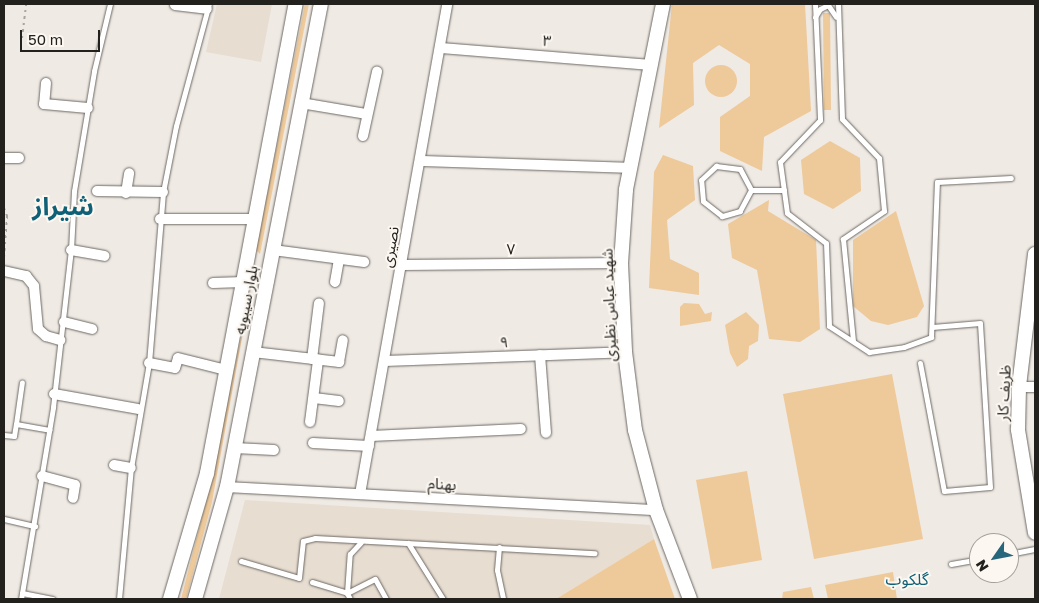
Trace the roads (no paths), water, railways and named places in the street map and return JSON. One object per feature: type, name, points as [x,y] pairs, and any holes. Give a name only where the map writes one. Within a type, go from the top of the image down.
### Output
[{"type":"main road","name":"بلوار سیبویه","points":[[170,599],[207,473],[296,4]]},
{"type":"main road","name":"بلوار سیبویه","points":[[195,599],[227,487],[321,4]]},
{"type":"main road","name":"شهید عباس نظیری","points":[[663,4],[652,65],[628,168],[621,263],[624,352],[635,430],[656,510],[690,599]]},
{"type":"main road","name":"ظریف کار","points":[[1035,254],[1032,292],[1019,387],[1018,430],[1029,474],[1035,533]]},
{"type":"main road","points":[[246,263],[269,266]]},
{"type":"street","name":"نصیری","points":[[360,494],[447,4]]},
{"type":"street","points":[[175,5],[208,6]]},
{"type":"street","name":"۳","points":[[440,48],[652,65]]},
{"type":"street","points":[[363,136],[377,72]]},
{"type":"street","points":[[46,83],[44,104],[88,108]]},
{"type":"street","points":[[301,103],[367,114]]},
{"type":"street","points":[[4,158],[19,158]]},
{"type":"street","points":[[420,161],[628,168]]},
{"type":"street","points":[[126,193],[129,173]]},
{"type":"street","points":[[97,191],[126,193],[164,192]]},
{"type":"street","points":[[160,219],[254,219]]},
{"type":"street","points":[[71,250],[104,256]]},
{"type":"street","points":[[272,250],[364,262]]},
{"type":"street","points":[[335,282],[339,258]]},
{"type":"street","name":"۷","points":[[402,265],[621,263]]},
{"type":"street","points":[[4,271],[26,276],[34,286],[38,329],[46,336],[60,340]]},
{"type":"street","points":[[213,283],[243,282]]},
{"type":"street","points":[[310,422],[314,398],[319,303]]},
{"type":"street","points":[[64,322],[92,329]]},
{"type":"street","points":[[253,352],[339,362],[343,340]]},
{"type":"street","name":"۹","points":[[385,361],[624,352]]},
{"type":"street","points":[[540,356],[546,433]]},
{"type":"street","points":[[149,363],[175,368],[178,358],[226,370]]},
{"type":"street","points":[[1019,387],[1035,388]]},
{"type":"street","points":[[54,394],[138,409]]},
{"type":"street","points":[[314,398],[338,401]]},
{"type":"street","points":[[314,443],[370,441],[521,429]]},
{"type":"street","points":[[235,448],[274,450]]},
{"type":"street","points":[[114,465],[131,468]]},
{"type":"street","points":[[42,476],[76,485],[73,498]]},
{"type":"street","name":"بهنام","points":[[227,487],[656,510]]},
{"type":"lane","points":[[52,599],[21,596],[35,526],[64,322],[74,191],[88,108],[110,4]]},
{"type":"lane","points":[[815,4],[820,120],[780,162],[787,213],[826,243],[829,326],[869,352],[904,347],[931,337],[937,182],[1011,178]]},
{"type":"lane","points":[[838,4],[842,119],[879,158],[884,211],[843,239],[853,341]]},
{"type":"lane","points":[[815,17],[820,9],[828,5],[838,25]]},
{"type":"lane","points":[[119,599],[138,409],[149,363],[160,219],[164,192],[176,126],[208,6]]},
{"type":"lane","points":[[716,166],[740,169],[751,190],[740,211],[722,216],[703,201],[701,180],[716,166]]},
{"type":"lane","points":[[751,190],[784,190]]},
{"type":"lane","points":[[920,363],[944,491],[990,486],[980,323],[932,327]]},
{"type":"lane","points":[[4,434],[14,436],[22,382]]},
{"type":"lane","points":[[16,424],[49,430]]},
{"type":"lane","points":[[4,519],[35,526]]},
{"type":"lane","points":[[242,562],[299,578],[303,541],[315,538],[360,542],[500,547],[595,553]]},
{"type":"lane","points":[[350,599],[347,593],[350,554],[360,542]]},
{"type":"lane","points":[[408,543],[443,599]]},
{"type":"lane","points":[[500,547],[497,570],[503,599]]},
{"type":"lane","points":[[1019,552],[1035,549]]},
{"type":"lane","points":[[951,564],[969,561]]},
{"type":"lane","points":[[312,582],[347,593],[375,579],[386,599]]},
{"type":"district","name":"شیراز","points":[[63,206]]},
{"type":"district","name":"گلکوب","points":[[907,579]]}]
